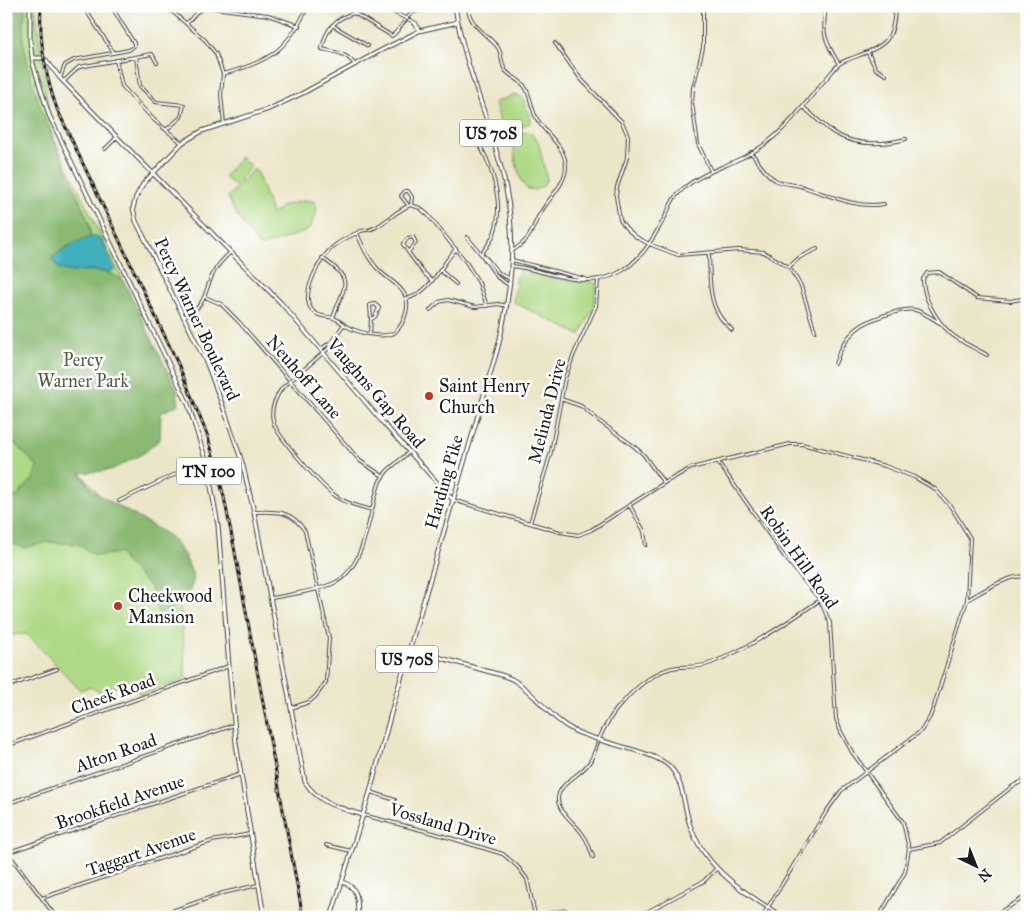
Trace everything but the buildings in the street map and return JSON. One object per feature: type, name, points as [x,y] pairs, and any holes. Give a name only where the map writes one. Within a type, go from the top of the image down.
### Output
[{"type":"street","name":"TN 100","points":[[30,6],[32,58],[39,87],[49,115],[188,404],[207,464],[218,525],[234,725],[264,917]]},
{"type":"street","points":[[83,6],[114,53]]},
{"type":"street","points":[[60,78],[65,65],[74,60],[95,58],[132,49],[134,43],[111,6]]},
{"type":"street","points":[[166,6],[205,40],[216,54],[222,74],[221,95],[224,124]]},
{"type":"street","points":[[222,74],[247,68],[277,52],[299,26],[308,6]]},
{"type":"street","points":[[355,65],[344,54],[322,49],[325,34],[332,25],[343,17],[354,13],[357,6]]},
{"type":"street","points":[[380,6],[413,22],[419,28],[419,31]]},
{"type":"street","points":[[354,13],[392,36],[400,30],[410,14],[424,10],[428,6]]},
{"type":"street","name":"US 70S","points":[[455,6],[458,22]]},
{"type":"street","points":[[468,6],[469,14],[474,22],[500,50],[505,70],[526,88],[537,119],[559,146],[565,159],[565,172],[560,184],[541,212],[529,238],[512,251]]},
{"type":"street","points":[[703,6],[703,48],[693,88],[692,103],[698,144],[710,171]]},
{"type":"street","points":[[826,6],[823,29],[828,47],[839,64]]},
{"type":"street","points":[[512,266],[564,278],[590,280],[610,276],[625,269],[638,258],[649,244],[675,197],[691,183],[710,171],[736,161],[775,136],[803,107],[839,64],[879,47],[890,37],[894,27],[895,6]]},
{"type":"street","points":[[187,23],[197,12],[206,7],[268,15],[299,26]]},
{"type":"street","name":"Percy Warner Boulevard","points":[[363,815],[327,803],[312,792],[305,782],[254,512],[242,462],[207,364],[136,220],[133,208],[143,184],[152,173],[182,143],[202,131],[269,109],[304,93],[419,31],[458,22]]},
{"type":"street","name":"Harding Pike","points":[[332,917],[370,792],[498,347],[508,306],[512,266],[510,213],[504,179],[458,22]]},
{"type":"street","points":[[332,25],[368,46]]},
{"type":"street","points":[[555,43],[580,78],[622,122],[628,136],[627,158],[617,187],[617,210],[620,220],[626,228],[636,237],[649,244],[682,256],[739,250],[764,252],[789,267],[801,286],[815,331]]},
{"type":"street","points":[[868,52],[876,69],[886,75]]},
{"type":"street","points":[[64,81],[79,67],[152,54],[157,63]]},
{"type":"street","points":[[136,57],[140,86],[156,102],[184,105],[181,118],[166,130]]},
{"type":"street","name":"Vaughns Gap Road","points":[[32,58],[42,58],[47,61],[60,78],[117,137],[281,303],[408,452],[453,500]]},
{"type":"street","points":[[116,60],[122,86],[154,120],[182,143]]},
{"type":"street","points":[[803,107],[833,132],[853,141],[869,144],[889,144],[906,139]]},
{"type":"street","points":[[105,149],[117,137]]},
{"type":"street","points":[[476,138],[490,167],[495,186],[497,209],[496,229],[481,254]]},
{"type":"street","points":[[751,152],[764,170],[777,181],[817,191],[849,203],[863,205],[884,204]]},
{"type":"street","points":[[410,205],[411,196],[405,191],[401,197],[410,205],[420,208],[428,215],[474,273],[487,306]]},
{"type":"street","points":[[357,233],[372,262],[379,271],[392,279],[406,299],[406,315],[397,331],[388,335],[370,333],[316,313],[309,303],[308,296],[312,278],[322,258],[334,246],[357,233],[378,226],[410,205]]},
{"type":"street","points":[[408,252],[415,244],[416,240],[413,237],[409,237],[403,244],[408,252],[422,271],[432,281]]},
{"type":"street","points":[[467,237],[499,279],[510,285]]},
{"type":"street","points":[[406,299],[421,292],[432,281],[456,249]]},
{"type":"street","points":[[789,267],[800,257],[817,249]]},
{"type":"street","points":[[185,316],[194,312],[201,305],[214,272],[230,252]]},
{"type":"street","points":[[709,253],[711,291],[716,309],[719,316],[732,330]]},
{"type":"street","points":[[481,254],[486,257],[501,275],[511,279]]},
{"type":"street","points":[[322,258],[336,268],[344,279],[342,296],[333,318]]},
{"type":"street","points":[[512,260],[576,278],[590,280]]},
{"type":"street","points":[[440,270],[456,284]]},
{"type":"street","points":[[987,355],[951,334],[944,326],[927,300],[923,279],[927,273],[939,272],[977,298],[1010,301],[1027,298]]},
{"type":"street","name":"Melinda Drive","points":[[530,523],[548,461],[565,378],[596,309],[598,279]]},
{"type":"street","name":"Neuhoff Lane","points":[[205,297],[221,304],[255,340],[360,461],[383,476]]},
{"type":"street","points":[[430,310],[437,303],[446,300],[473,307],[500,304],[508,306]]},
{"type":"street","points":[[370,333],[370,305],[376,305],[378,309],[374,318],[371,319]]},
{"type":"street","points":[[835,364],[853,330],[874,318],[909,309],[916,310],[944,326]]},
{"type":"street","points":[[344,324],[334,340],[289,380],[276,396],[272,409],[273,423],[279,434],[332,494],[347,503],[372,510]]},
{"type":"street","points":[[561,399],[581,406],[631,444],[643,454],[664,483]]},
{"type":"street","points":[[453,500],[560,532],[578,535],[591,530],[691,468],[790,444],[802,444],[914,476],[934,489],[951,506],[970,538],[967,600],[934,706],[926,724],[920,731],[841,792],[826,812],[762,917]]},
{"type":"street","points":[[269,599],[336,582],[352,568],[358,555],[377,489],[383,476],[408,452]]},
{"type":"street","name":"Robin Hill Road","points":[[718,462],[784,556],[820,600],[830,622],[836,719],[841,732],[867,773],[903,822],[909,849],[905,872],[879,917]]},
{"type":"street","points":[[119,501],[178,473],[207,464]]},
{"type":"street","points":[[630,506],[644,531],[646,545]]},
{"type":"street","points":[[254,512],[276,511],[291,516],[305,531],[316,588],[329,638],[326,682],[309,702],[291,708]]},
{"type":"street","points":[[967,600],[999,583],[1027,576]]},
{"type":"street","points":[[593,857],[584,835],[560,808],[558,802],[559,793],[563,786],[580,773],[592,759],[607,723],[624,700],[648,680],[671,668],[703,666],[750,645],[820,600]]},
{"type":"street","points":[[410,649],[513,679],[532,694],[560,722],[573,730],[599,741],[662,760],[671,768],[677,778],[691,829],[702,850],[717,868],[739,888],[783,917]]},
{"type":"street","name":"Cheek Road","points":[[6,746],[229,666]]},
{"type":"street","points":[[6,687],[56,669]]},
{"type":"street","name":"Alton Road","points":[[6,804],[234,725]]},
{"type":"street","name":"Brookfield Avenue","points":[[7,853],[241,774]]},
{"type":"street","points":[[909,849],[940,842],[1013,786],[1027,778]]},
{"type":"street","points":[[370,792],[395,800]]},
{"type":"street","name":"Vossland Drive","points":[[363,815],[438,834],[503,854],[516,865],[527,880],[535,916]]},
{"type":"street","name":"Taggart Avenue","points":[[42,898],[212,840],[250,834]]},
{"type":"street","points":[[326,845],[351,851]]},
{"type":"street","points":[[7,853],[56,917]]},
{"type":"street","points":[[639,913],[647,912],[704,881],[717,868]]},
{"type":"street","points":[[343,882],[352,886],[356,892],[358,917]]},
{"type":"street","points":[[155,917],[223,893],[258,885]]},
{"type":"street","points":[[991,917],[1027,896]]},
{"type":"street","points":[[527,917],[566,910]]},
{"type":"green space","name":"Percy Warner Park","points":[[6,6],[35,6],[52,135],[177,391],[80,472],[179,589],[186,679],[140,695],[134,680],[101,692],[89,687],[80,690],[27,634],[6,635]]},
{"type":"green space","name":"Percy Warner Park","points":[[6,6],[23,6],[25,9],[23,40],[32,82],[42,112],[89,223],[91,237],[66,247],[71,272],[98,271],[123,280],[177,391],[179,404],[161,413],[160,439],[144,453],[111,470],[80,473],[92,491],[170,536],[185,556],[194,578],[187,601],[158,614],[150,587],[124,560],[120,553],[96,556],[78,544],[47,542],[24,548],[6,541],[6,495],[16,497],[33,479],[37,466],[13,442],[6,446]]},
{"type":"green space","points":[[516,94],[523,98],[531,120],[530,123],[509,132],[500,122],[495,102]]},
{"type":"green space","points":[[525,132],[531,133],[538,141],[547,179],[543,186],[535,190],[527,189],[524,185],[518,172],[515,155],[514,141],[516,136]]},
{"type":"green space","points":[[240,157],[251,166],[235,186],[224,177]]},
{"type":"green space","points":[[253,170],[256,170],[272,214],[278,211],[281,206],[307,200],[315,202],[317,210],[307,231],[263,246],[258,245],[241,222],[228,197]]},
{"type":"green space","points":[[525,269],[564,280],[591,281],[596,284],[594,306],[580,335],[513,302],[517,275],[521,270]]},
{"type":"water","points":[[96,236],[101,239],[115,269],[110,272],[90,270],[71,272],[58,268],[52,258],[73,244]]},
{"type":"railway","points":[[41,6],[44,58],[49,84],[57,109],[179,366],[208,437],[224,497],[234,547],[303,917]]},
{"type":"place","name":"Saint Henry Church","points":[[429,396]]},
{"type":"place","name":"Cheekwood Mansion","points":[[118,606]]}]
